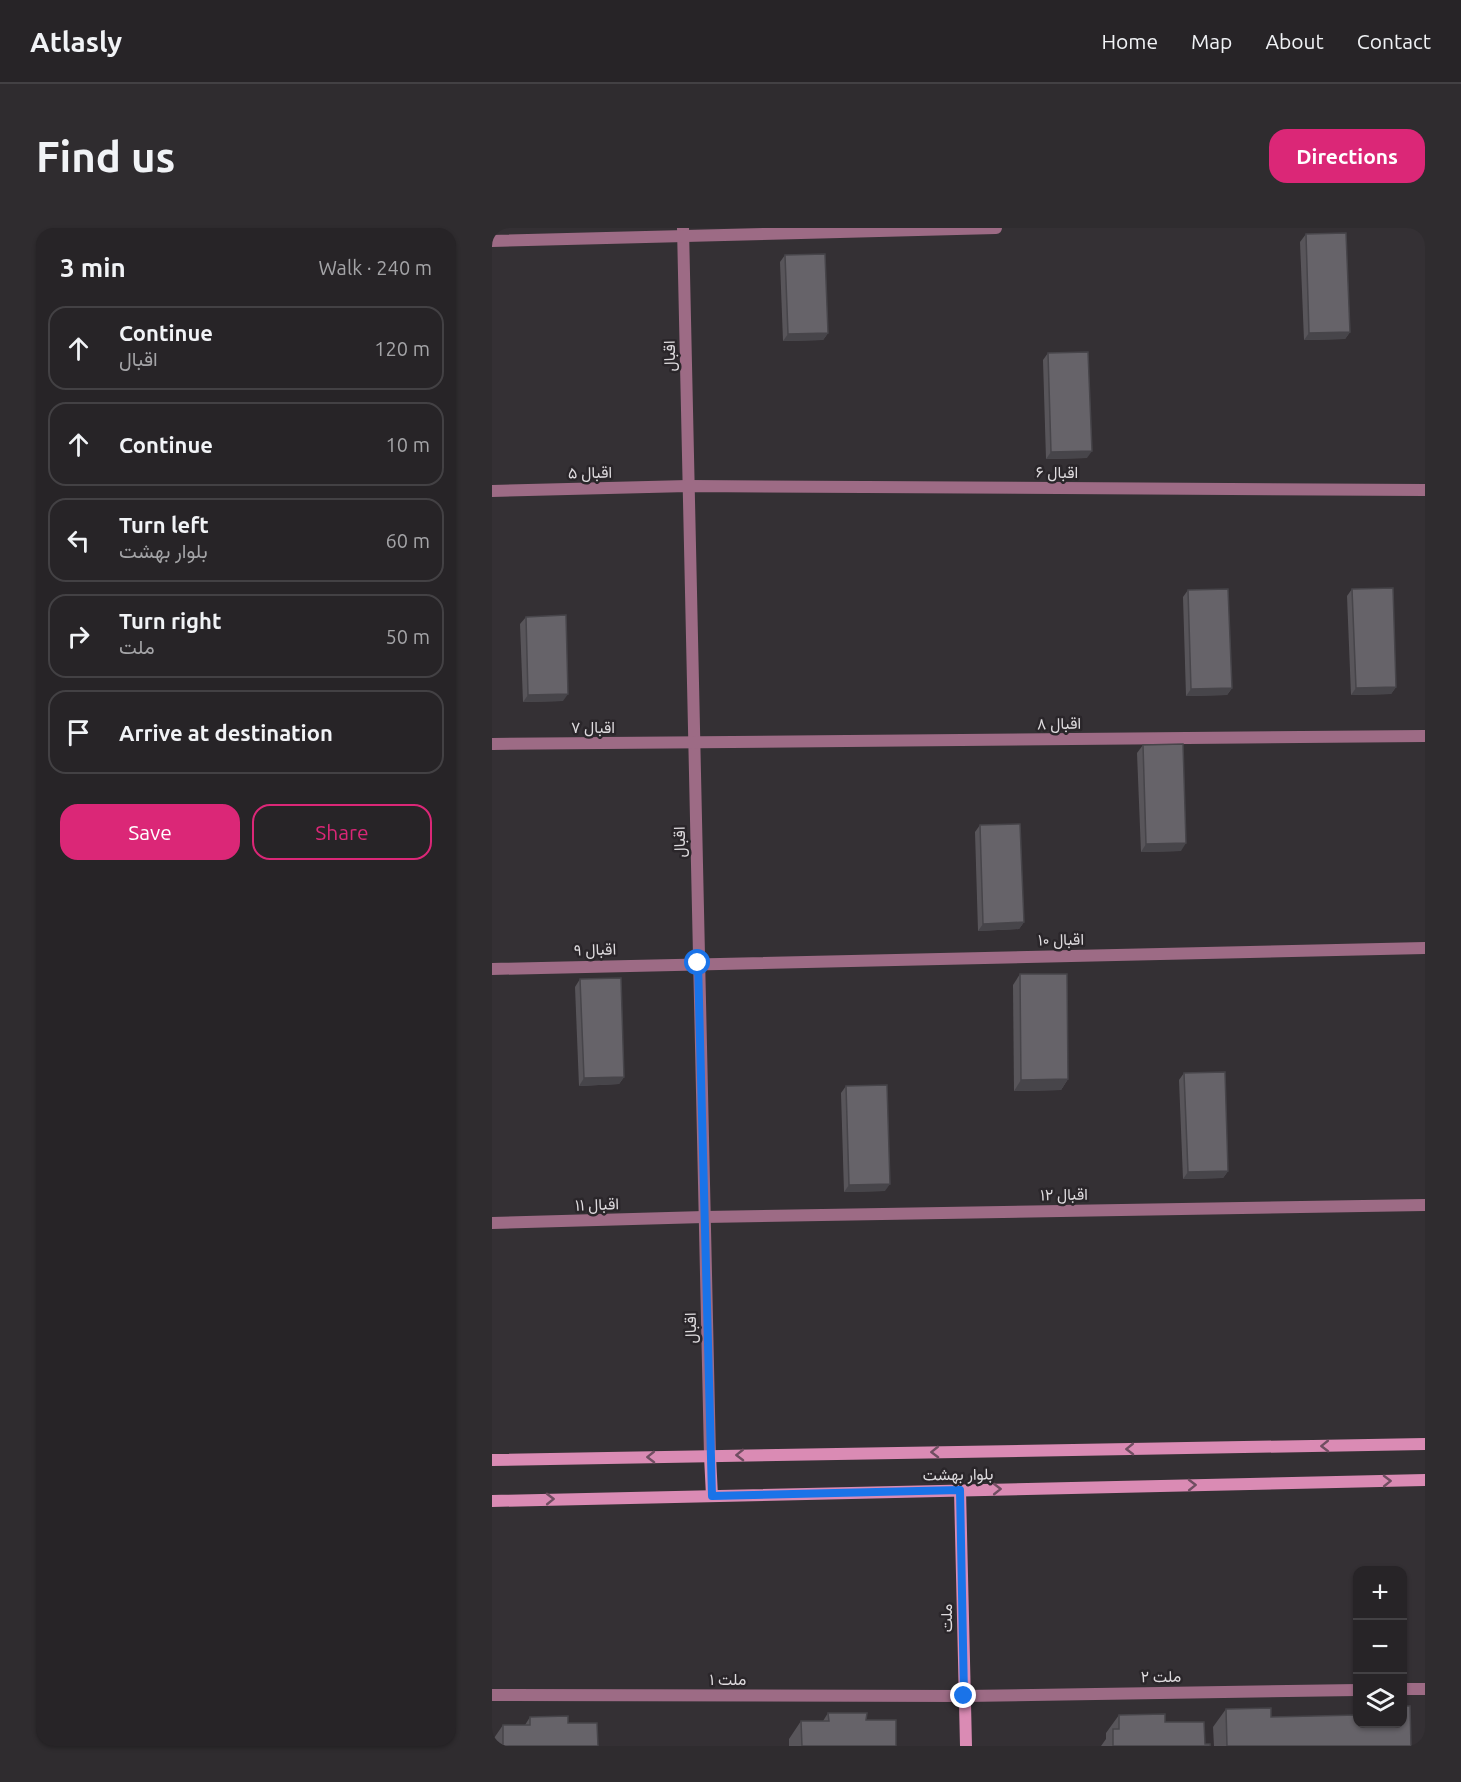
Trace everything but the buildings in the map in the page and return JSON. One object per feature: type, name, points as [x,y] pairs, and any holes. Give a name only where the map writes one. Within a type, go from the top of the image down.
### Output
[{"type":"street","points":[[492,241],[683,232],[996,228]]},
{"type":"street","name":"اقبال","points":[[683,232],[710,1456]]},
{"type":"street","name":"اقبال ۶","points":[[688,486],[1425,490]]},
{"type":"street","name":"اقبال ۵","points":[[492,491],[688,486]]},
{"type":"street","name":"اقبال ۸","points":[[694,743],[1425,736]]},
{"type":"street","name":"اقبال ۷","points":[[492,744],[694,743]]},
{"type":"street","name":"اقبال ۱۰","points":[[698,963],[1425,948]]},
{"type":"street","name":"اقبال ۹","points":[[492,969],[698,963]]},
{"type":"street","name":"اقبال ۱۲","points":[[704,1217],[1425,1205]]},
{"type":"street","name":"اقبال ۱۱","points":[[492,1223],[704,1217]]},
{"type":"street","name":"بلوار بهشت","points":[[492,1460],[1425,1444]]},
{"type":"street","points":[[710,1456],[712,1496]]},
{"type":"street","name":"بلوار بهشت","points":[[492,1501],[1425,1480]]},
{"type":"street","name":"ملت","points":[[960,1490],[966,1746]]},
{"type":"street","points":[[1407,1689],[1425,1689]]},
{"type":"street","name":"ملت ۲","points":[[964,1696],[1353,1690]]},
{"type":"street","name":"ملت ۱","points":[[492,1695],[964,1696]]},
{"type":"route","points":[[698,963],[712,1496],[960,1490],[964,1696]]}]
